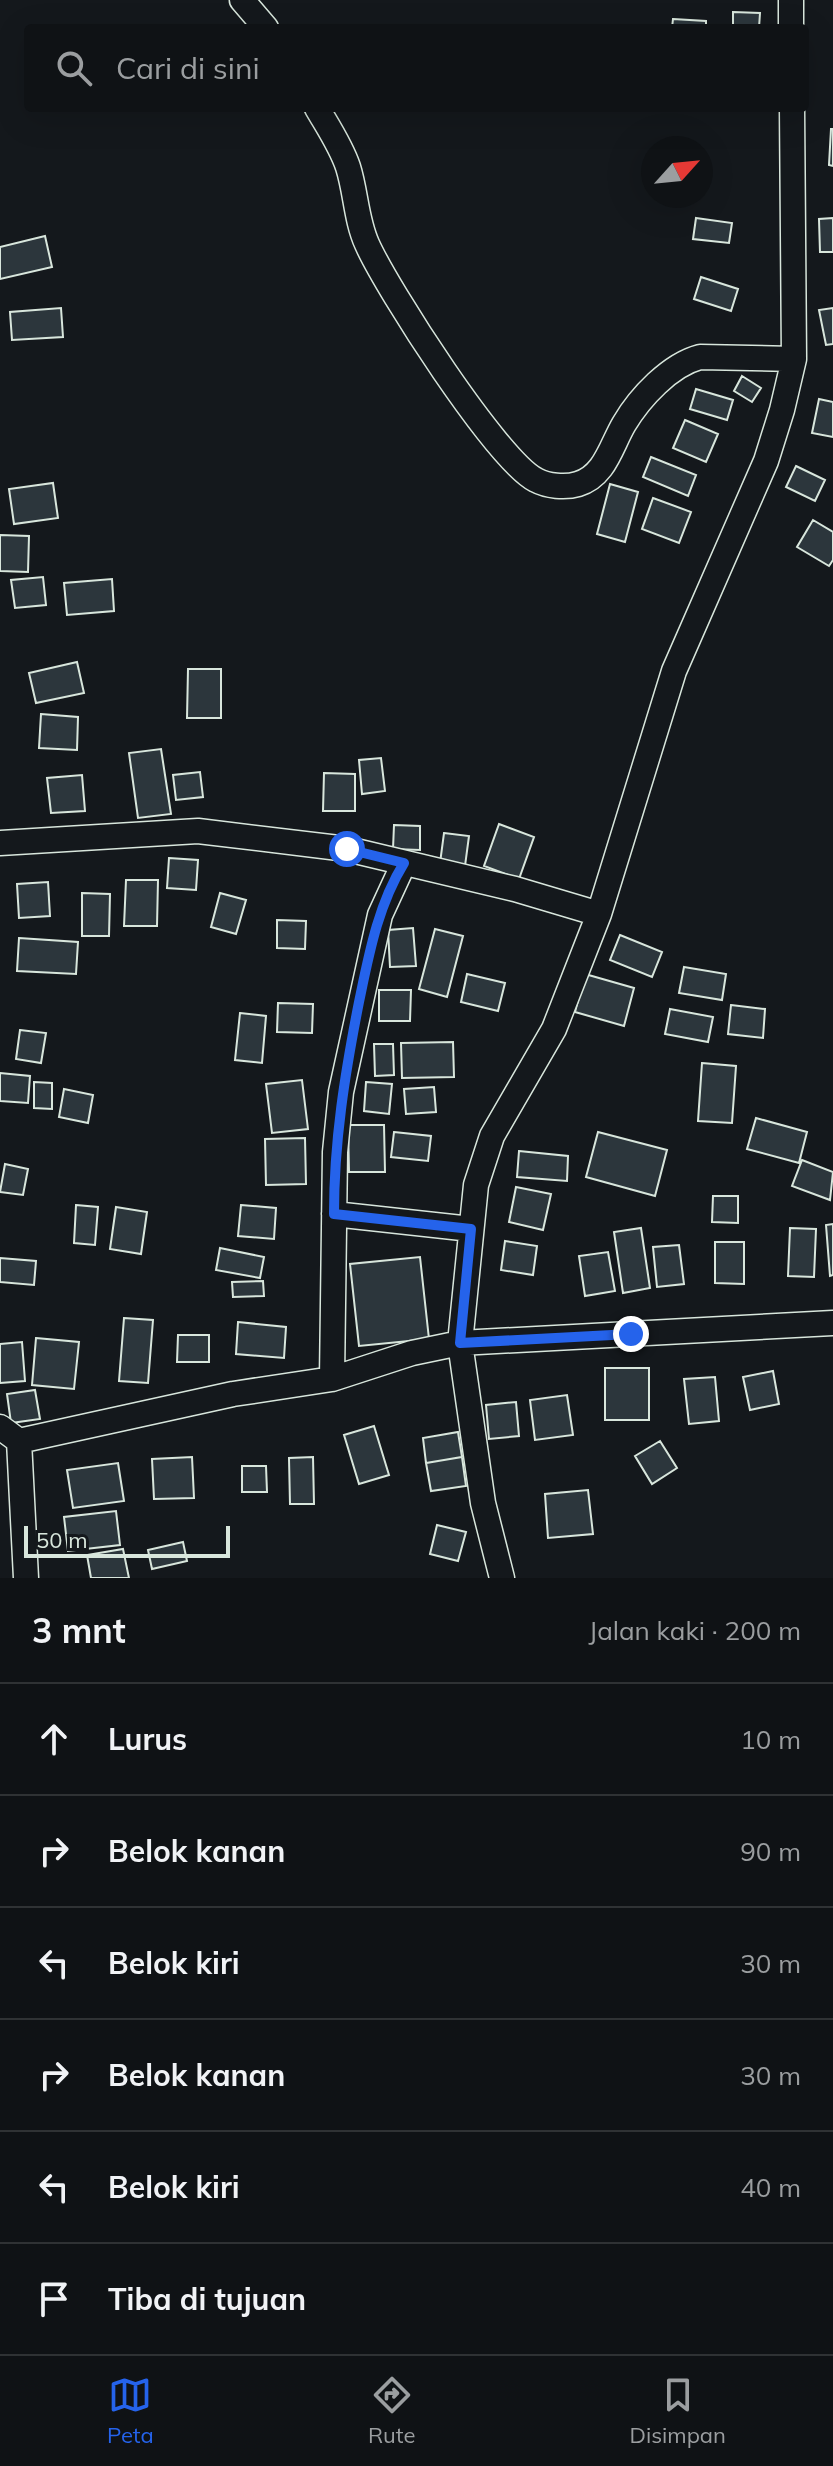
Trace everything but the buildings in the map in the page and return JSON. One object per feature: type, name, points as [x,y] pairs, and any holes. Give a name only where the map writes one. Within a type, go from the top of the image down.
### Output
[{"type":"street","points":[[242,0],[263,24]]},
{"type":"street","points":[[791,0],[791,24]]},
{"type":"street","points":[[319,112],[349,169],[365,242],[383,275],[446,373],[504,450],[536,480],[554,486],[577,485],[593,476],[602,468],[626,421],[667,374],[689,360],[700,357],[794,359]]},
{"type":"street","points":[[502,1578],[483,1503],[460,1343],[476,1185],[483,1156],[554,1029],[599,914],[674,671],[766,461],[794,359],[792,112]]},
{"type":"street","points":[[0,843],[198,831],[347,849],[599,914]]},
{"type":"street","points":[[332,1379],[335,1152],[344,1077],[380,915],[404,863]]},
{"type":"street","points":[[334,1214],[471,1229]]},
{"type":"street","points":[[26,1578],[10,1434],[332,1379],[412,1353],[460,1343],[833,1323]]},
{"type":"route","points":[[347,849],[404,863],[380,915],[368,958],[341,1092],[335,1152],[334,1214],[471,1229],[460,1343],[631,1334]]}]
